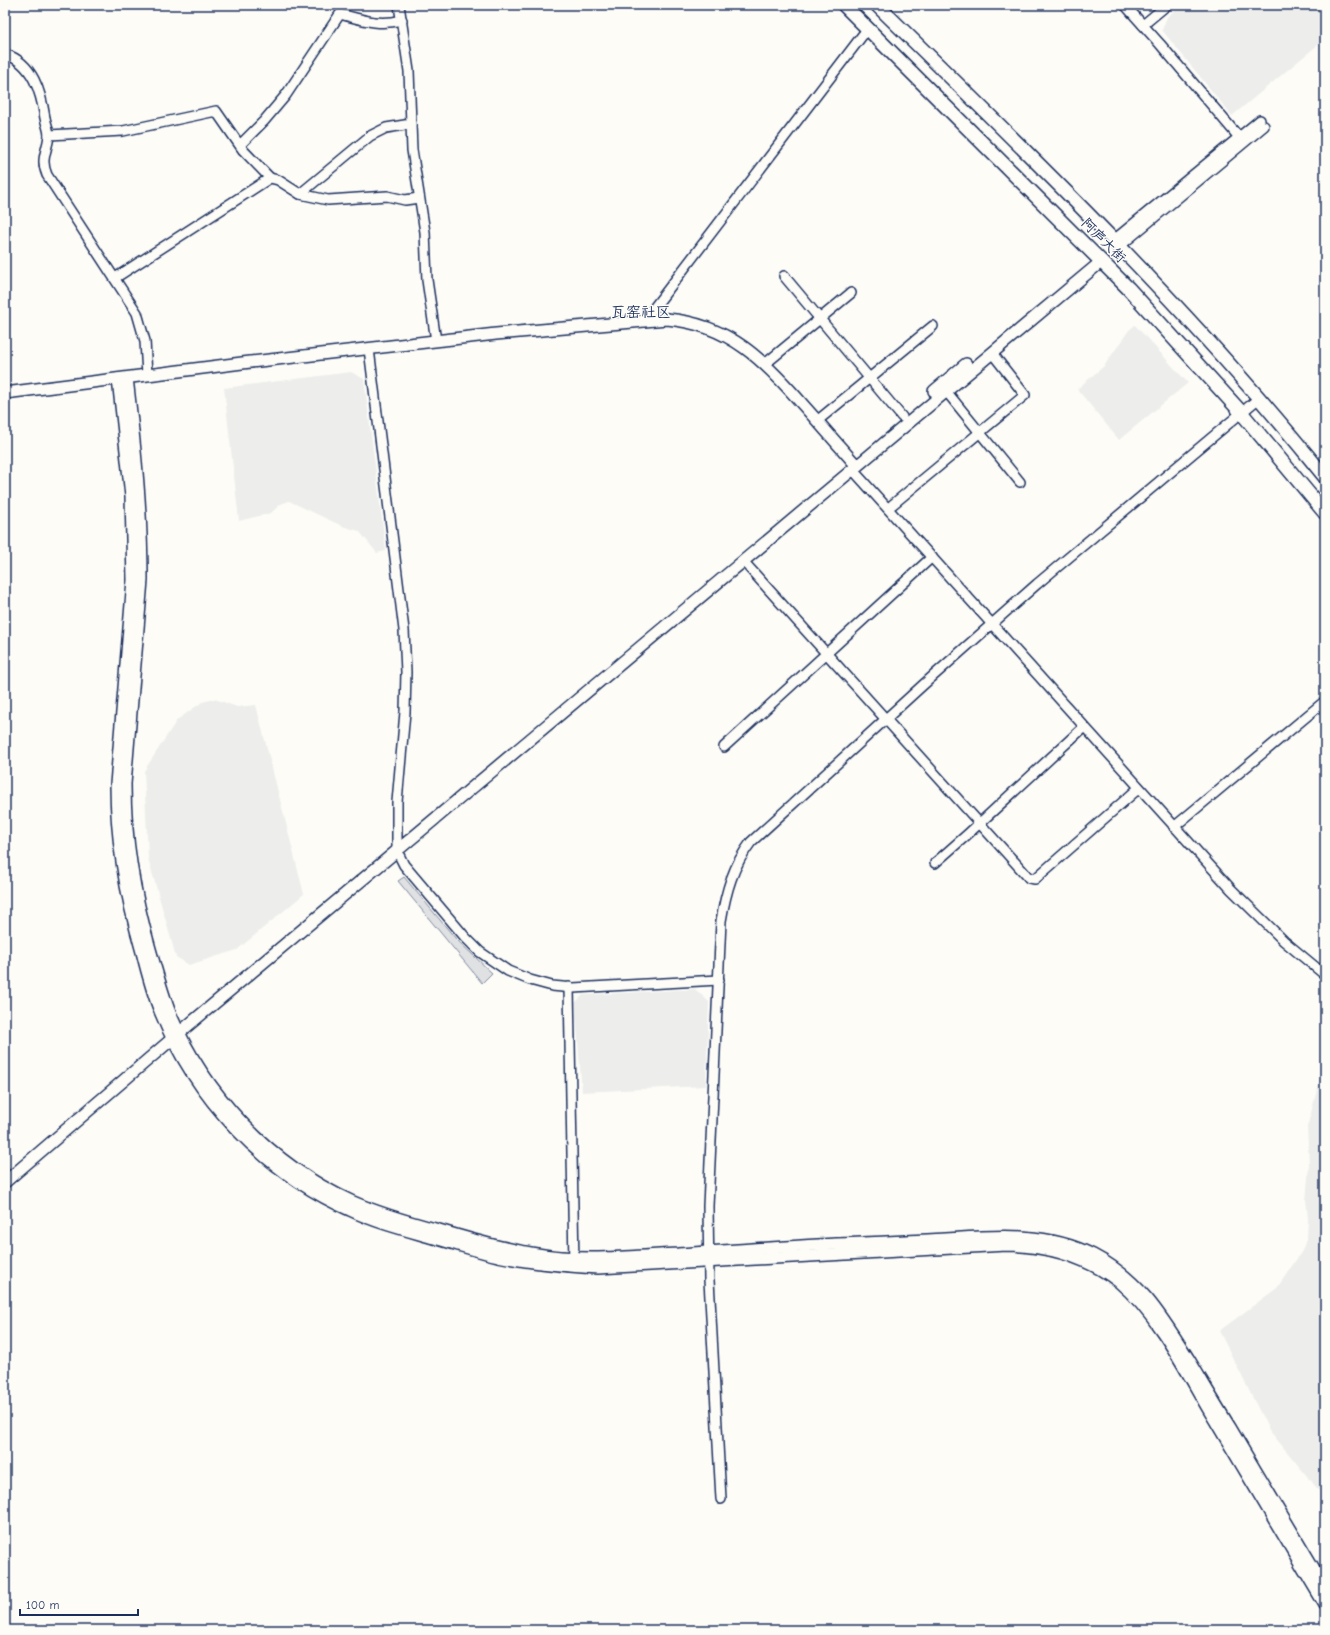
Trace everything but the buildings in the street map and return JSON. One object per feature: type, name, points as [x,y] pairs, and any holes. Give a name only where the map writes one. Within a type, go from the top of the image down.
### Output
[{"type":"highway","name":"阿庐大街","points":[[844,5],[1099,258],[1169,331],[1242,413],[1325,513]]},
{"type":"highway","name":"阿庐大街","points":[[882,7],[1117,243],[1186,316],[1259,398],[1325,477]]},
{"type":"main road","points":[[5,1171],[174,1032],[852,465],[992,353],[1099,258]]},
{"type":"main road","points":[[396,846],[743,561],[852,465],[902,417],[1099,258]]},
{"type":"main road","points":[[5,394],[369,352],[436,341],[667,319],[679,320],[704,326],[737,342],[765,364],[817,421],[852,465]]},
{"type":"main road","points":[[5,399],[123,381],[147,375],[369,352],[667,324],[690,328],[725,341],[752,359],[852,465]]},
{"type":"main road","points":[[123,381],[140,488],[142,552],[142,580],[126,769],[125,822],[132,872],[144,926],[174,1032],[204,1075],[236,1116],[280,1158],[312,1181],[353,1202],[393,1218],[499,1247],[542,1254],[574,1262],[598,1259],[1006,1244],[1031,1246],[1072,1255],[1096,1267],[1118,1282],[1144,1307],[1156,1324],[1325,1604]]},
{"type":"main road","points":[[5,1182],[174,1032]]},
{"type":"main road","points":[[709,1256],[1006,1236],[1032,1237],[1061,1242],[1097,1257],[1118,1270],[1135,1284],[1164,1319],[1325,1587]]},
{"type":"street","points":[[399,5],[409,71],[412,150],[426,243],[427,280],[436,341]]},
{"type":"street","points":[[1125,5],[1242,140]]},
{"type":"street","points":[[1143,25],[1167,5]]},
{"type":"street","points":[[240,145],[264,121],[286,94],[340,14],[371,22],[387,23],[402,20]]},
{"type":"street","points":[[644,321],[868,28]]},
{"type":"street","points":[[5,54],[13,57],[24,65],[35,82],[42,98],[49,135],[43,164],[47,175],[137,313],[145,341],[147,375]]},
{"type":"street","points":[[49,135],[123,131],[216,111],[240,145],[270,178],[278,180],[300,194],[328,200],[387,196],[405,200],[419,198]]},
{"type":"street","points":[[1117,243],[1262,123]]},
{"type":"street","points":[[300,194],[370,136],[386,128],[411,124]]},
{"type":"street","points":[[115,278],[270,178]]},
{"type":"street","points":[[784,276],[902,417]]},
{"type":"street","points":[[765,364],[851,293]]},
{"type":"street","points":[[817,421],[933,326]]},
{"type":"street","points":[[369,352],[404,630],[406,672],[405,712],[397,802],[396,846],[404,865],[465,937],[480,952],[503,968],[525,978],[552,986],[569,988],[719,980]]},
{"type":"street","points":[[892,505],[1025,395],[992,353]]},
{"type":"street","points":[[946,391],[1020,482]]},
{"type":"street","points":[[721,1499],[709,1256],[708,1206],[722,921],[724,900],[732,875],[745,850],[751,842],[885,720],[1038,584],[1259,398]]},
{"type":"street","points":[[852,465],[892,505],[1084,727],[1139,788],[1251,901],[1325,968]]},
{"type":"street","points":[[852,465],[932,557],[994,622],[1177,825],[1252,911],[1325,975]]},
{"type":"street","points":[[724,747],[932,557]]},
{"type":"street","points":[[743,561],[1027,877],[1035,879],[1139,788]]},
{"type":"street","points":[[1177,825],[1325,700]]},
{"type":"street","points":[[935,863],[1084,727]]},
{"type":"street","points":[[569,988],[574,1262]]},
{"type":"shaded area","points":[[1181,5],[1314,5],[1325,19],[1325,39],[1232,116],[1162,30],[1167,17]]},
{"type":"shaded area","points":[[1314,5],[1325,5],[1325,19]]},
{"type":"shaded area","points":[[1135,325],[1188,383],[1119,440],[1077,389],[1104,366],[1129,330]]},
{"type":"shaded area","points":[[351,372],[364,379],[386,551],[377,553],[359,531],[342,526],[289,501],[281,504],[271,513],[239,521],[224,388]]},
{"type":"shaded area","points":[[215,699],[237,707],[256,705],[304,894],[237,950],[189,965],[176,957],[148,858],[144,771],[177,720],[202,702]]},
{"type":"shaded area","points":[[404,877],[456,939],[492,973],[482,983],[398,881]]},
{"type":"shaded area","points":[[695,989],[709,1002],[706,1086],[582,1092],[575,1003],[583,995]]},
{"type":"shaded area","points":[[1325,1061],[1325,1498],[1269,1430],[1219,1331],[1277,1288],[1302,1251],[1307,1237],[1308,1219],[1306,1200],[1309,1165],[1307,1127]]},
{"type":"district","name":"瓦窑社区","points":[[641,312]]}]
